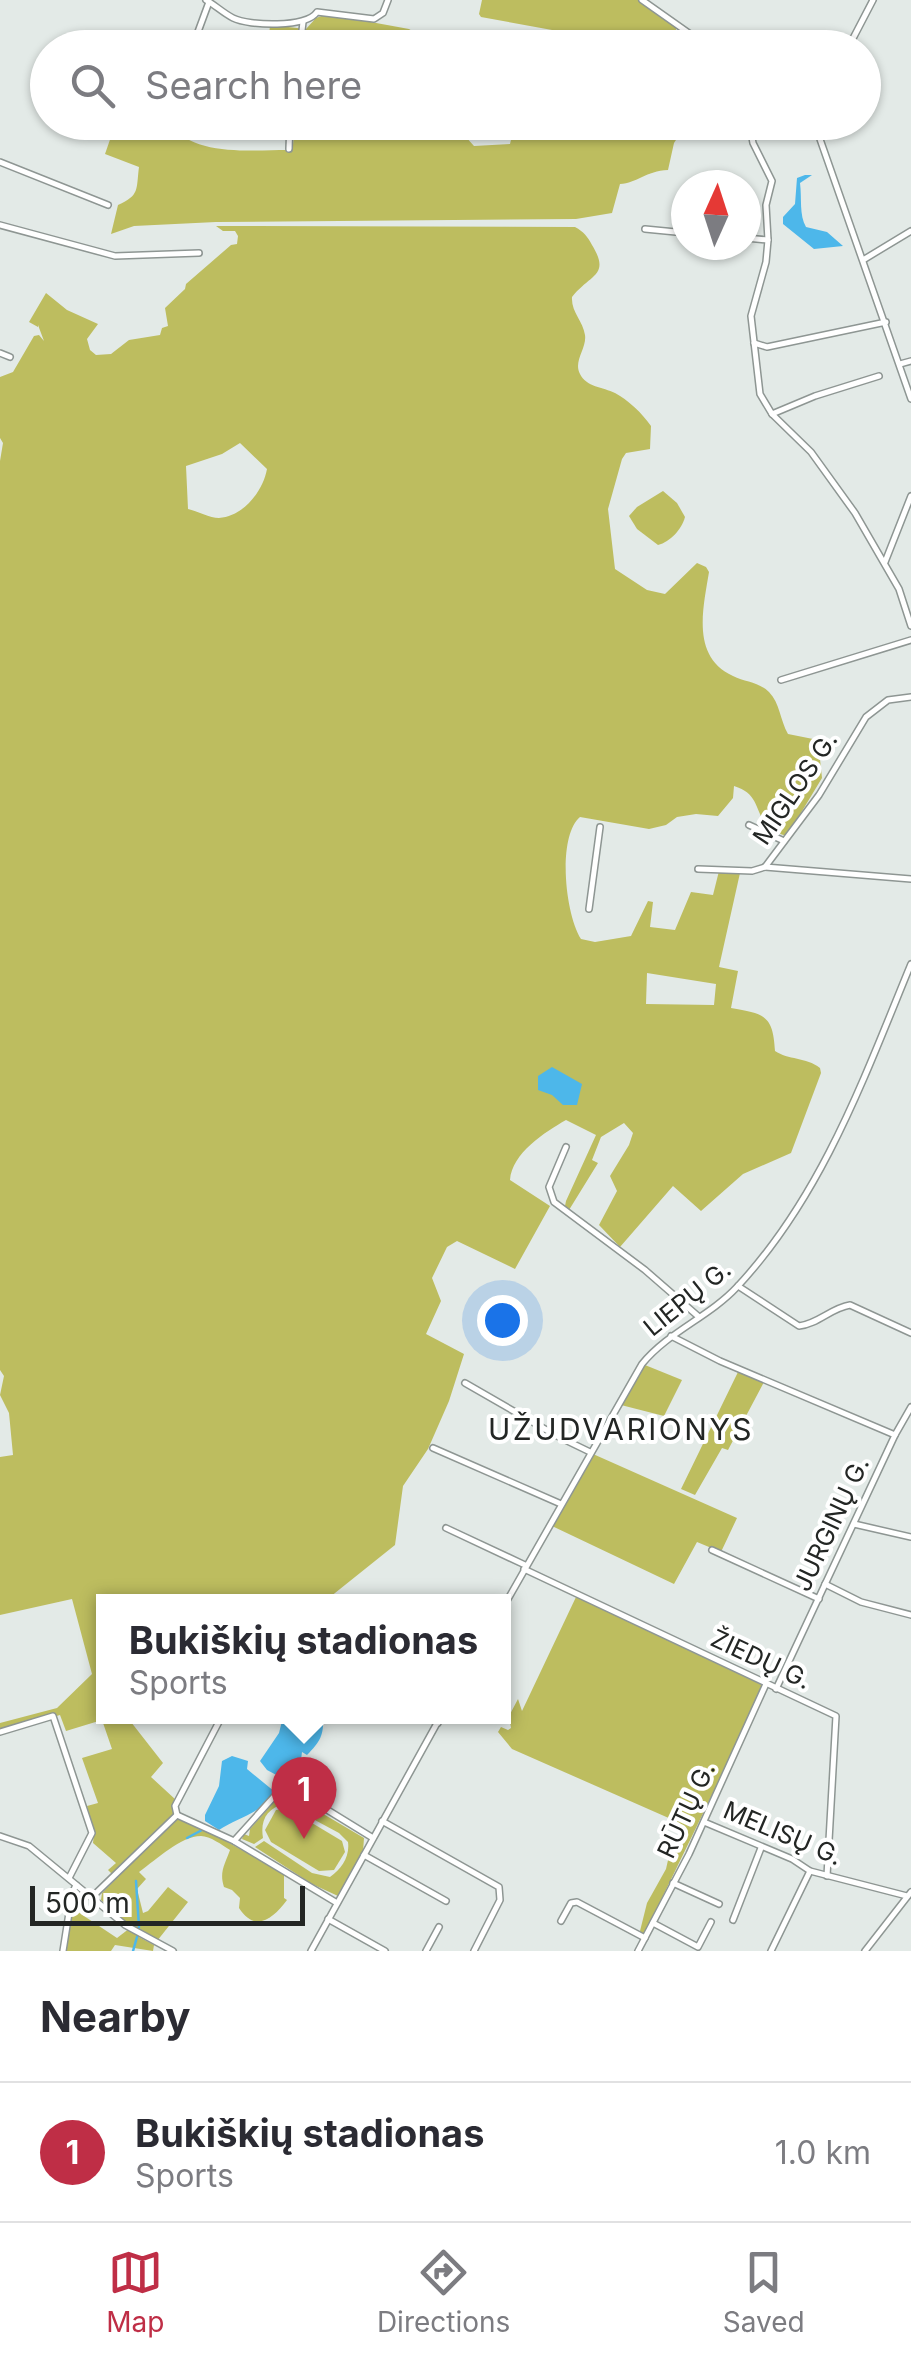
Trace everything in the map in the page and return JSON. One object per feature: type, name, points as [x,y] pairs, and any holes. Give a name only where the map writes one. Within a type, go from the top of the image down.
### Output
[{"type":"street","points":[[198,30],[208,1],[238,20],[303,22],[317,12],[374,19],[383,13],[388,0]]},
{"type":"street","points":[[642,0],[684,30]]},
{"type":"street","points":[[653,8],[658,0]]},
{"type":"street","points":[[857,30],[873,0]]},
{"type":"street","points":[[302,30],[303,22]]},
{"type":"street","points":[[289,140],[289,149]]},
{"type":"street","points":[[753,140],[772,177],[766,205],[768,240],[763,278],[751,316],[760,394],[772,414],[814,457],[847,501],[885,562],[904,599],[911,625]]},
{"type":"street","points":[[820,140],[911,399]]},
{"type":"street","points":[[0,162],[108,205]]},
{"type":"street","points":[[0,225],[115,256],[199,254]]},
{"type":"street","points":[[645,229],[671,231]]},
{"type":"street","points":[[863,260],[911,231]]},
{"type":"street","points":[[761,239],[768,240]]},
{"type":"street","points":[[754,344],[766,347],[886,322]]},
{"type":"street","points":[[756,361],[766,347]]},
{"type":"street","points":[[0,352],[10,357]]},
{"type":"street","points":[[900,364],[911,361]]},
{"type":"street","points":[[772,414],[878,376]]},
{"type":"street","points":[[885,562],[911,496]]},
{"type":"street","points":[[781,680],[911,640]]},
{"type":"street","name":"MIGLOS G.","points":[[698,868],[752,871],[765,867],[819,795],[866,717],[888,700],[911,697]]},
{"type":"street","points":[[749,825],[784,841]]},
{"type":"street","points":[[589,908],[600,826]]},
{"type":"street","points":[[765,867],[911,879]]},
{"type":"street","name":"LIEPŲ G.","points":[[511,1594],[642,1364],[671,1336],[738,1286],[796,1214],[844,1124],[911,964]]},
{"type":"street","points":[[566,1147],[550,1187],[554,1202],[644,1269],[700,1317]]},
{"type":"street","points":[[738,1286],[799,1326],[850,1305],[911,1333]]},
{"type":"street","name":"JURGINŲ G.","points":[[671,1336],[720,1362],[895,1435],[776,1688]]},
{"type":"street","points":[[464,1383],[590,1452]]},
{"type":"street","points":[[895,1435],[911,1407]]},
{"type":"street","points":[[433,1448],[561,1504]]},
{"type":"street","points":[[854,1524],[911,1538]]},
{"type":"street","name":"ŽIEDŲ G.","points":[[446,1528],[836,1716],[827,1876]]},
{"type":"street","points":[[712,1550],[818,1600]]},
{"type":"street","points":[[826,1584],[861,1602],[911,1615]]},
{"type":"street","name":"RŪTŲ G.","points":[[638,1951],[766,1684]]},
{"type":"street","points":[[0,1732],[53,1716],[91,1828],[89,1842],[69,1878]]},
{"type":"street","points":[[218,1724],[175,1806],[178,1815],[234,1841],[337,1902]]},
{"type":"street","points":[[311,1951],[438,1724]]},
{"type":"street","points":[[234,1841],[280,1790]]},
{"type":"street","points":[[321,1806],[373,1838]]},
{"type":"street","points":[[92,1897],[178,1815]]},
{"type":"street","points":[[382,1821],[498,1887],[500,1900],[474,1951]]},
{"type":"street","name":"MELISŲ G.","points":[[703,1822],[792,1860],[810,1872],[909,1894]]},
{"type":"street","points":[[0,1836],[24,1843],[128,1927],[173,1951]]},
{"type":"street","points":[[733,1920],[761,1848]]},
{"type":"street","points":[[364,1854],[446,1901]]},
{"type":"street","points":[[770,1951],[810,1872]]},
{"type":"street","points":[[673,1883],[719,1904]]},
{"type":"street","points":[[63,1951],[76,1885]]},
{"type":"street","points":[[865,1951],[909,1894]]},
{"type":"street","points":[[561,1922],[571,1904],[577,1902],[645,1938]]},
{"type":"street","points":[[328,1920],[385,1951]]},
{"type":"street","points":[[653,1923],[698,1947],[710,1922]]},
{"type":"street","points":[[426,1951],[438,1926]]},
{"type":"shaded area","points":[[482,0],[639,0],[677,28],[552,30],[479,14]]},
{"type":"shaded area","points":[[327,14],[411,30],[270,30],[270,25],[306,29],[316,18]]},
{"type":"shaded area","points":[[110,140],[189,140],[224,149],[257,151],[287,150],[293,140],[469,140],[474,146],[510,144],[511,140],[676,140],[668,170],[620,184],[612,213],[576,219],[216,222],[134,226],[111,234],[118,205],[136,191],[139,167],[105,154]]},
{"type":"shaded area","points":[[216,226],[575,227],[587,237],[597,255],[599,269],[572,297],[585,335],[578,369],[586,382],[625,399],[651,426],[650,449],[626,453],[622,459],[608,509],[615,569],[647,590],[665,594],[697,563],[706,567],[709,572],[703,631],[711,657],[733,676],[769,692],[788,734],[818,740],[822,778],[787,836],[767,825],[751,796],[734,786],[733,798],[718,816],[677,817],[666,825],[649,829],[580,817],[568,841],[566,858],[575,927],[581,939],[595,942],[631,936],[648,901],[653,902],[650,927],[675,930],[691,892],[713,895],[719,871],[740,873],[719,967],[738,971],[731,1008],[765,1018],[772,1030],[775,1051],[815,1064],[821,1073],[791,1153],[743,1174],[701,1211],[673,1186],[620,1247],[599,1225],[617,1191],[610,1176],[633,1133],[624,1123],[601,1137],[592,1160],[598,1163],[569,1210],[566,1201],[596,1135],[566,1120],[540,1137],[523,1152],[510,1180],[550,1206],[515,1269],[457,1241],[447,1247],[432,1278],[441,1301],[426,1334],[464,1354],[428,1449],[403,1486],[395,1545],[334,1594],[96,1594],[96,1722],[66,1731],[60,1715],[0,1733],[0,1723],[57,1708],[92,1674],[72,1599],[0,1615],[0,1457],[13,1455],[9,1413],[0,1395],[4,1376],[0,1370],[0,377],[13,372],[34,336],[39,335],[44,341],[38,325],[29,322],[46,293],[67,310],[98,324],[87,339],[96,355],[111,354],[129,340],[160,335],[162,328],[168,326],[165,308],[186,284],[237,244],[235,231],[223,231]],"holes":[[[240,443],[267,469],[251,501],[236,513],[219,518],[188,509],[186,466],[222,454]],[[647,973],[716,984],[714,1005],[646,1004]]]},
{"type":"shaded area","points":[[663,491],[685,517],[675,534],[658,545],[637,529],[629,516]]},
{"type":"shaded area","points":[[645,1365],[682,1380],[664,1416],[621,1405]]},
{"type":"shaded area","points":[[738,1372],[764,1382],[728,1450],[722,1448],[695,1495],[681,1489]]},
{"type":"shaded area","points":[[593,1454],[737,1518],[721,1552],[697,1542],[674,1584],[552,1526]]},
{"type":"shaded area","points":[[576,1597],[762,1685],[644,1935],[640,1931],[647,1903],[666,1869],[671,1847],[681,1831],[680,1823],[512,1749],[498,1732],[501,1727],[511,1728],[511,1712],[518,1699],[522,1711]]},
{"type":"shaded area","points":[[103,1724],[133,1724],[163,1763],[151,1777],[176,1800],[173,1814],[112,1874],[108,1870],[116,1863],[93,1843],[87,1806],[98,1803],[82,1758],[112,1749]]},
{"type":"shaded area","points":[[283,1792],[289,1800],[303,1802],[364,1838],[363,1852],[338,1896],[255,1847],[264,1841],[312,1873],[330,1877],[348,1852],[348,1842],[339,1833],[285,1804],[266,1816],[263,1838],[254,1844],[242,1839],[244,1834],[249,1836],[250,1829]]},
{"type":"shaded area","points":[[287,1808],[342,1841],[345,1852],[334,1870],[319,1871],[271,1842],[265,1830],[276,1810]]},
{"type":"shaded area","points":[[187,1819],[284,1874],[287,1900],[282,1907],[264,1920],[245,1916],[239,1908],[240,1898],[224,1887],[223,1868],[230,1850],[208,1837],[193,1837],[139,1872],[146,1879],[137,1889],[143,1913],[168,1887],[188,1902],[157,1941],[140,1933],[139,1937],[154,1945],[153,1951],[115,1945],[111,1951],[66,1951],[72,1908],[117,1938],[130,1928],[101,1900],[102,1893],[174,1820]]},
{"type":"water","points":[[812,175],[800,183],[806,227],[827,232],[843,246],[814,249],[783,224],[783,217],[795,204],[797,178]]},
{"type":"water","points":[[552,1067],[582,1084],[577,1105],[563,1105],[538,1090],[538,1076]]},
{"type":"water","points":[[281,1724],[323,1724],[315,1746],[307,1755],[302,1752],[301,1760],[282,1778],[260,1761]]},
{"type":"water","points":[[232,1756],[248,1761],[247,1769],[275,1792],[257,1810],[219,1830],[205,1821],[205,1815],[219,1786],[222,1761]]},
{"type":"waterway","points":[[187,1838],[202,1830]]},
{"type":"waterway","points":[[136,1881],[139,1927]]},
{"type":"waterway","points":[[133,1951],[137,1937]]},
{"type":"place","name":"Bukiškių stadionas","points":[[304,1839]]},
{"type":"district","name":"UŽUDVARIONYS","points":[[621,1430]]}]
